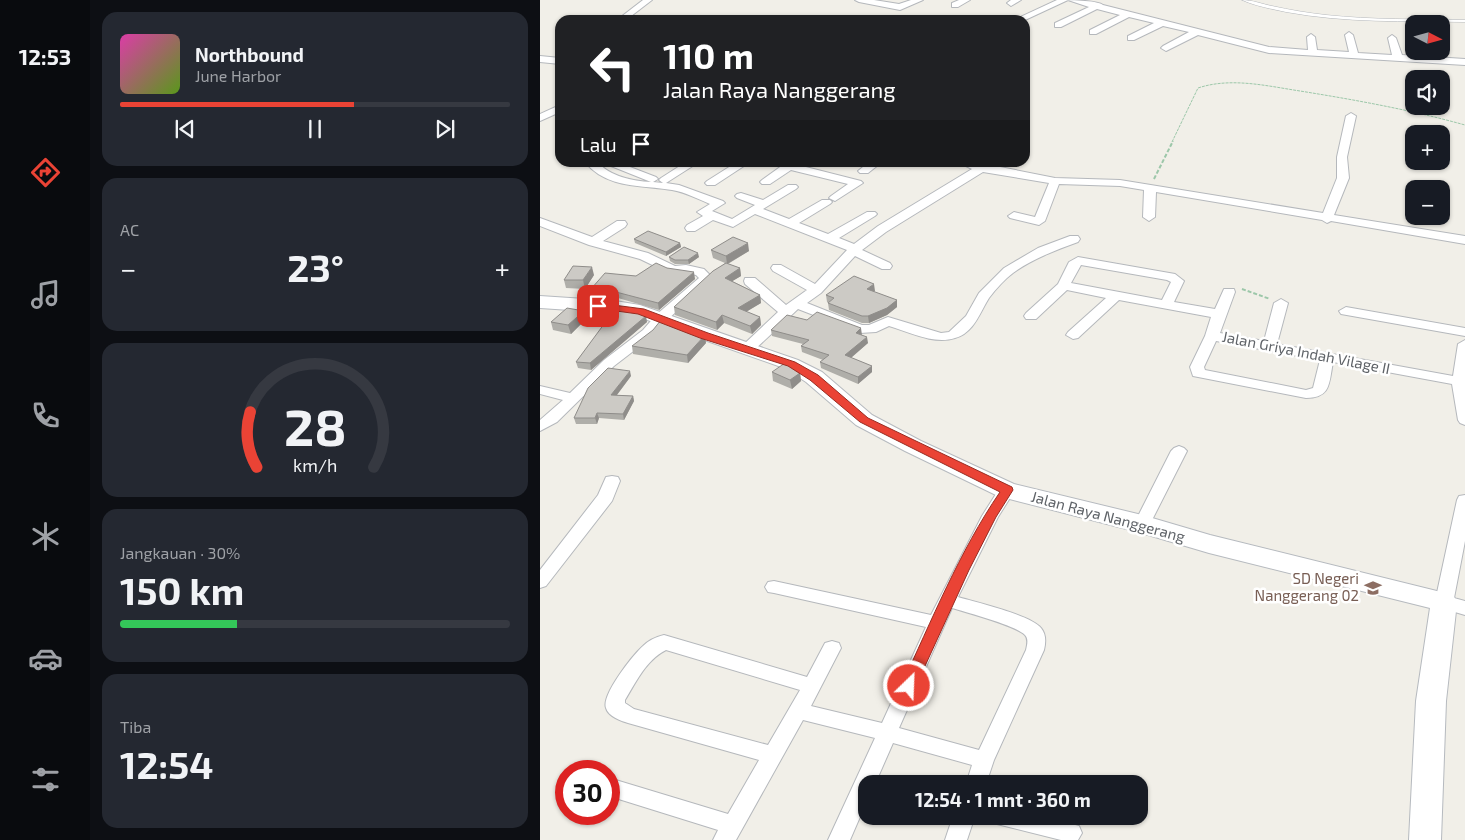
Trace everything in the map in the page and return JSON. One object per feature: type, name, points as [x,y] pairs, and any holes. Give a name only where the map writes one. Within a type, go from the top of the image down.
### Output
[{"type":"street","points":[[628,15],[648,0]]},
{"type":"street","points":[[865,0],[900,7],[919,0]]},
{"type":"street","points":[[955,4],[966,0]]},
{"type":"street","points":[[1030,15],[1064,0]]},
{"type":"street","points":[[1072,0],[1269,50],[1405,58]]},
{"type":"street","points":[[1058,25],[1108,0]]},
{"type":"street","points":[[1093,32],[1128,14]]},
{"type":"street","points":[[1131,38],[1161,23]]},
{"type":"street","points":[[1166,48],[1196,32]]},
{"type":"street","points":[[1349,35],[1354,56]]},
{"type":"street","points":[[1311,37],[1313,54]]},
{"type":"street","points":[[1392,38],[1398,59]]},
{"type":"street","points":[[1450,58],[1465,62]]},
{"type":"street","points":[[540,59],[555,61]]},
{"type":"street","points":[[540,66],[555,62]]},
{"type":"street","points":[[540,118],[555,110]]},
{"type":"street","points":[[1327,219],[1343,178],[1342,157],[1351,116]]},
{"type":"street","points":[[594,167],[598,171],[618,179],[643,185],[675,187],[719,203],[703,212],[733,223],[792,187]]},
{"type":"street","points":[[620,167],[652,178]]},
{"type":"street","points":[[665,180],[686,167]]},
{"type":"street","points":[[711,183],[736,167]]},
{"type":"street","points":[[766,182],[788,167]]},
{"type":"street","points":[[790,224],[856,183],[802,167]]},
{"type":"street","points":[[864,171],[870,167]]},
{"type":"street","points":[[978,167],[1055,181],[1120,184],[1150,188],[1327,219],[1465,240]]},
{"type":"street","points":[[747,349],[792,308],[816,290],[855,250],[882,229],[981,168]]},
{"type":"street","points":[[1014,216],[1039,221],[1055,181]]},
{"type":"street","points":[[1149,216],[1150,188]]},
{"type":"street","points":[[741,196],[790,224],[855,250],[886,266]]},
{"type":"street","points":[[829,239],[870,214]]},
{"type":"street","points":[[691,228],[713,215]]},
{"type":"street","points":[[593,242],[621,224]]},
{"type":"street","points":[[540,426],[552,419],[609,363],[648,333],[661,318],[706,280],[706,276],[686,269],[673,270],[644,256],[593,242],[543,225]]},
{"type":"street","points":[[750,282],[792,308],[860,329],[871,329],[888,322],[940,337],[948,336],[956,333],[967,323],[984,296],[1008,271],[1042,251],[1074,239]]},
{"type":"street","points":[[1031,316],[1064,286],[1073,265],[1078,262],[1160,274],[1178,281],[1166,305]]},
{"type":"street","points":[[778,268],[816,290]]},
{"type":"street","name":"Jalan Griya Indah Vilage II","points":[[1064,286],[1219,314],[1212,336],[1459,381]]},
{"type":"street","points":[[1219,314],[1229,292]]},
{"type":"street","points":[[1073,335],[1117,295]]},
{"type":"street","name":"Jalan Raya Nanggerang","points":[[540,302],[615,307],[640,311],[791,364],[814,377],[864,420],[1007,490],[1142,524],[1209,544],[1454,605]]},
{"type":"street","points":[[1269,347],[1281,303]]},
{"type":"street","points":[[1346,311],[1465,332]]},
{"type":"street","points":[[1212,336],[1197,367],[1198,372],[1306,394],[1316,394],[1320,389],[1327,358]]},
{"type":"street","points":[[1465,344],[1459,381],[1465,420]]},
{"type":"street","points":[[540,390],[574,398]]},
{"type":"street","points":[[1142,524],[1179,451]]},
{"type":"street","points":[[540,582],[606,497],[612,480]]},
{"type":"street","points":[[839,840],[947,600],[990,516],[1007,490]]},
{"type":"street","points":[[1425,840],[1431,701],[1454,605],[1465,500]]},
{"type":"street","points":[[774,587],[936,623]]},
{"type":"street","points":[[947,600],[1022,624],[1034,632],[1037,641],[1035,650],[984,760],[979,775]]},
{"type":"street","points":[[773,755],[628,715],[615,707],[615,699],[650,650],[664,642],[812,686]]},
{"type":"street","points":[[620,791],[728,833],[832,648]]},
{"type":"street","points":[[798,711],[888,733],[984,760]]},
{"type":"street","points":[[956,840],[961,825]]},
{"type":"street","points":[[1039,825],[1071,833]]},
{"type":"lane","points":[[1244,0],[1265,7],[1320,16],[1465,21]]},
{"type":"path","points":[[1150,188],[1198,88],[1214,83],[1267,87],[1357,99],[1465,125]]},
{"type":"path","points":[[1229,292],[1235,286],[1281,303]]},
{"type":"building","points":[[648,231],[680,243],[666,252],[634,239]]},
{"type":"building","points":[[733,237],[748,243],[726,256],[711,250]]},
{"type":"building","points":[[684,247],[698,253],[688,260],[675,260],[669,257]]},
{"type":"building","points":[[656,263],[667,268],[694,272],[658,303],[616,292],[591,289],[605,273],[636,276]]},
{"type":"building","points":[[726,263],[740,268],[725,278],[760,295],[738,308],[760,317],[750,326],[722,315],[716,322],[674,307],[713,271]]},
{"type":"building","points":[[573,266],[592,267],[583,280],[564,280]]},
{"type":"building","points":[[854,276],[874,284],[867,289],[897,300],[887,308],[868,316],[862,316],[828,303],[834,298],[826,295]]},
{"type":"building","points":[[567,308],[584,311],[568,325],[551,322]]},
{"type":"building","points":[[601,308],[634,312],[646,316],[590,363],[576,362],[610,316],[595,314]]},
{"type":"building","points":[[817,312],[861,328],[856,333],[867,337],[845,355],[872,366],[858,377],[820,362],[829,355],[801,346],[809,340],[771,330],[787,315],[807,320]]},
{"type":"building","points":[[661,320],[705,335],[687,355],[632,346],[653,330]]},
{"type":"building","points":[[785,363],[800,373],[790,380],[772,372]]},
{"type":"building","points":[[608,368],[630,371],[611,395],[633,396],[623,414],[597,413],[595,418],[574,418],[588,388]]},
{"type":"place","name":"SD Negeri Nanggerang 02","points":[[1373,588]]},
{"type":"route","points":[[598,306],[640,311],[791,364],[814,377],[864,420],[913,446],[1007,490],[990,516],[947,600],[909,686]]}]
